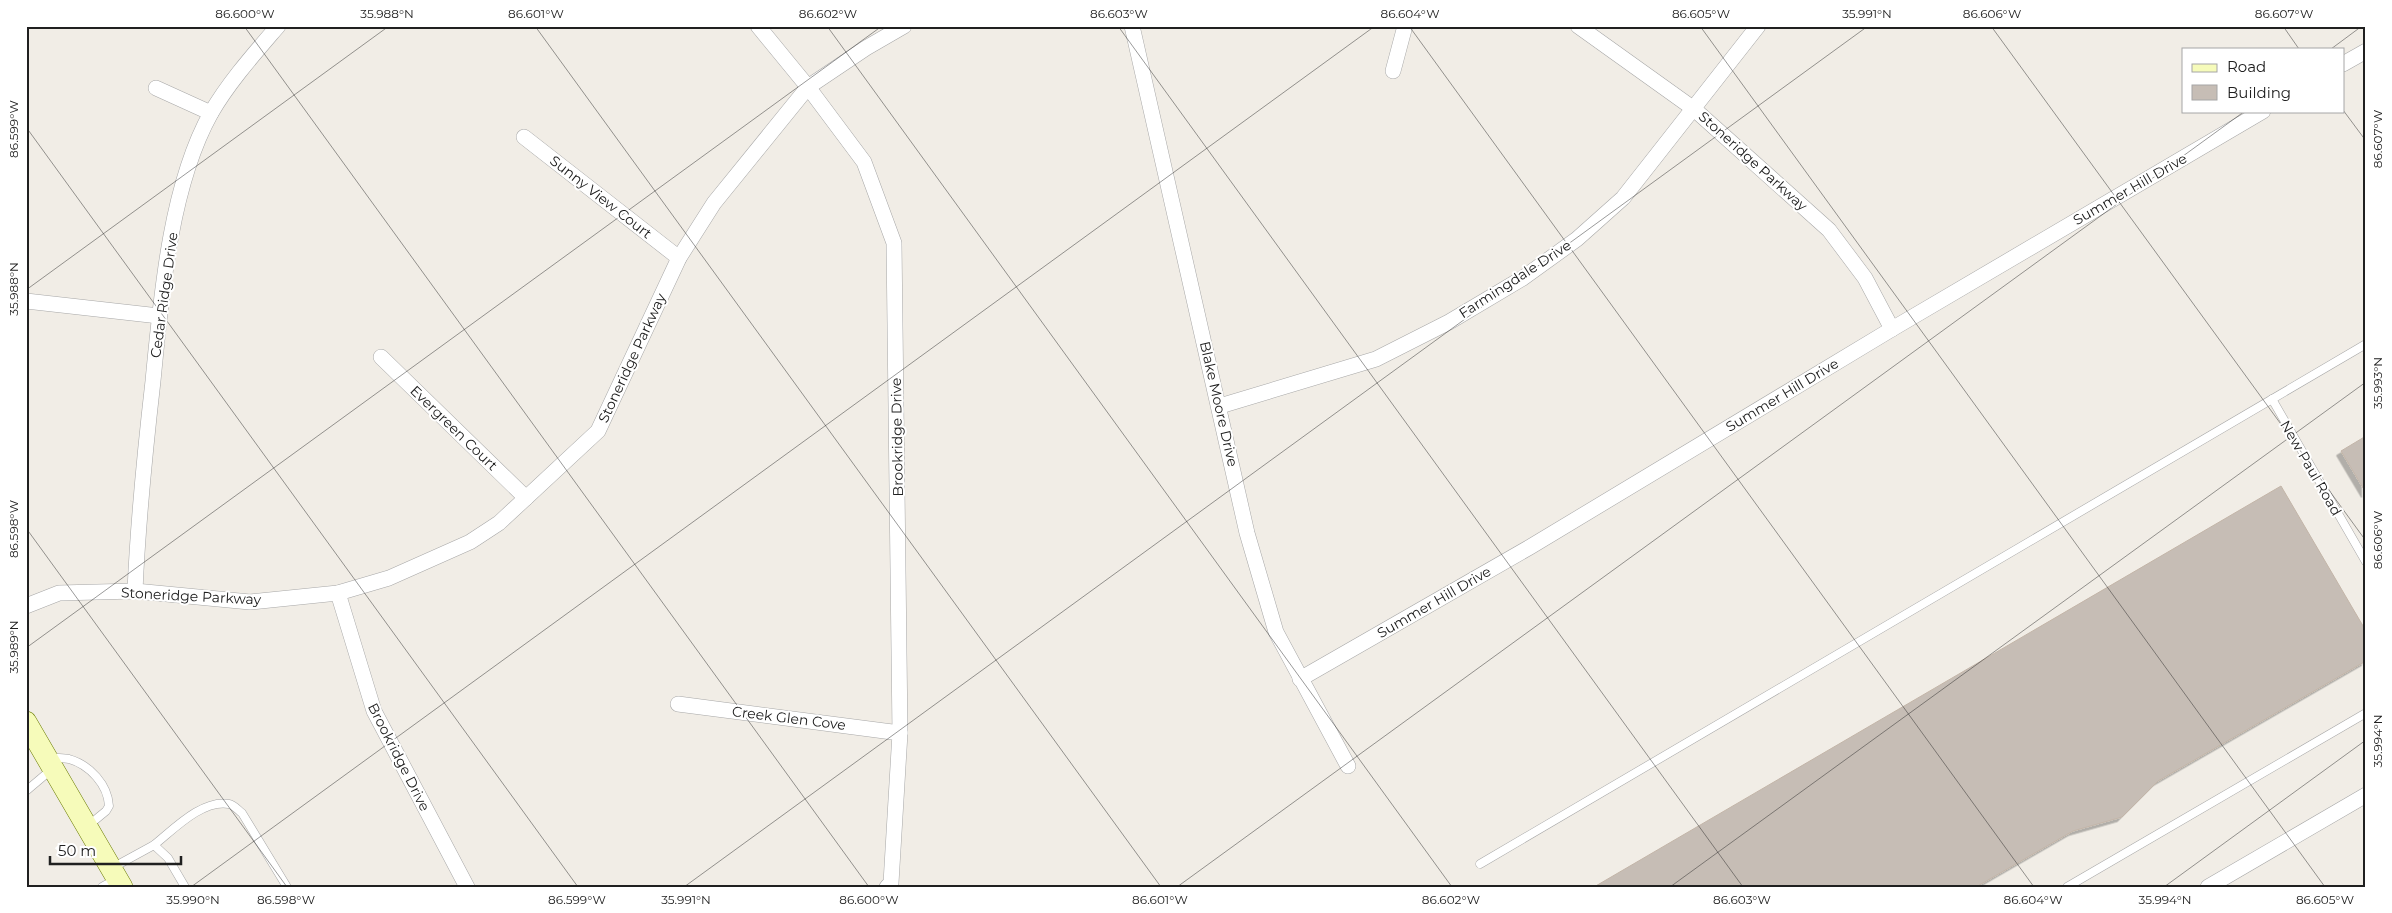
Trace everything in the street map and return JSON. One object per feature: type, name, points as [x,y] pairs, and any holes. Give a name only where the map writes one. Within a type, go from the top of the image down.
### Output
[{"type":"main road","points":[[26,722],[87,826],[113,880]]},
{"type":"street","name":"Cedar Ridge Drive","points":[[135,591],[138,520],[159,316],[179,194],[211,113],[247,62],[278,26]]},
{"type":"street","name":"Brookridge Drive","points":[[758,26],[808,87],[864,162],[894,243],[900,733],[891,885]]},
{"type":"street","name":"Stoneridge Parkway","points":[[26,606],[59,593],[135,591],[250,602],[338,593],[389,578],[470,542],[499,523],[598,431],[679,258],[714,202],[808,87],[866,48],[904,26]]},
{"type":"street","name":"Blake Moore Drive","points":[[1132,26],[1220,406],[1247,534],[1276,632],[1348,766]]},
{"type":"street","points":[[1393,70],[1405,26]]},
{"type":"street","name":"Stoneridge Parkway","points":[[1578,26],[1694,109],[1829,230],[1865,278],[1892,329]]},
{"type":"street","name":"Farmingdale Drive","points":[[1220,406],[1376,359],[1449,322],[1523,278],[1576,240],[1623,198],[1758,26]]},
{"type":"street","points":[[2344,63],[2366,51]]},
{"type":"street","points":[[156,88],[211,113]]},
{"type":"street","name":"Summer Hill Drive","points":[[1300,679],[1530,547],[1892,329],[2261,112]]},
{"type":"street","name":"Sunny View Court","points":[[524,137],[679,258]]},
{"type":"street","points":[[26,301],[159,316]]},
{"type":"street","name":"Evergreen Court","points":[[381,357],[526,498]]},
{"type":"street","name":"Brookridge Drive","points":[[338,593],[374,711],[467,887]]},
{"type":"street","name":"Creek Glen Cove","points":[[678,704],[900,733]]},
{"type":"street","points":[[2208,887],[2366,795]]},
{"type":"lane","points":[[1480,864],[2366,344]]},
{"type":"lane","name":"New Paul Road","points":[[2272,400],[2366,562]]},
{"type":"lane","points":[[2067,887],[2366,713]]},
{"type":"lane","points":[[26,791],[50,762],[70,760],[79,764],[100,781],[105,788],[109,806],[106,811],[87,826]]},
{"type":"lane","points":[[113,880],[154,845],[198,812],[218,804],[232,805],[242,813],[287,887]]},
{"type":"lane","points":[[154,845],[168,858],[185,887]]},
{"type":"building","points":[[2366,436],[2366,493],[2341,451]]},
{"type":"building","points":[[2281,486],[2366,631],[2366,661],[2158,781],[2122,817],[2073,831],[1976,887],[1594,887]]}]
